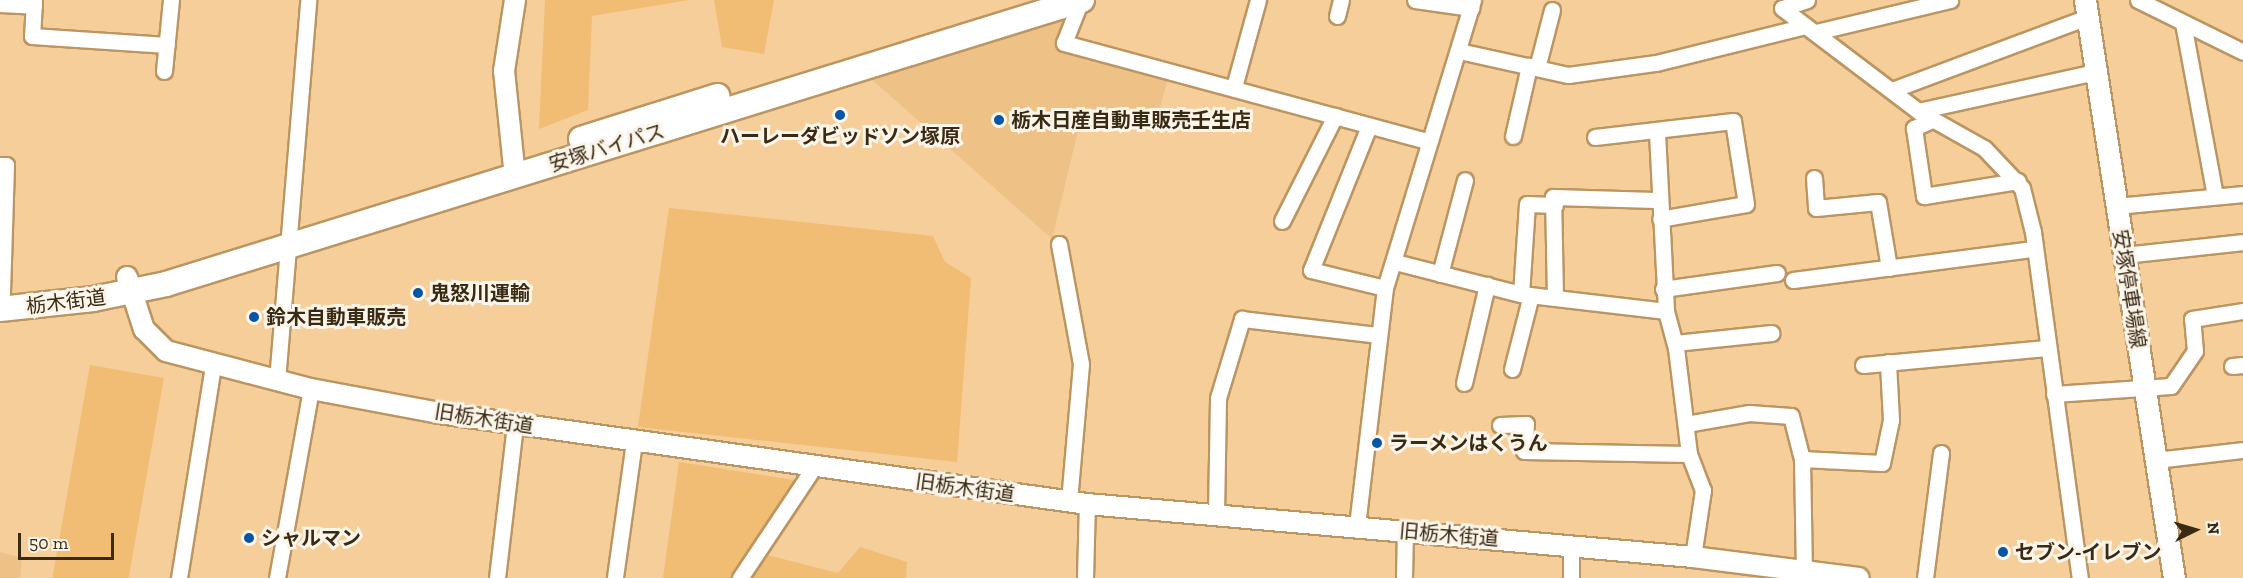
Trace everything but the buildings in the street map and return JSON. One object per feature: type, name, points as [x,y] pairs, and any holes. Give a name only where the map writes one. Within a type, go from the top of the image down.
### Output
[{"type":"main road","name":"安塚バイパス","points":[[130,285],[289,239],[512,169],[1026,0]]},
{"type":"main road","name":"安塚バイパス","points":[[512,169],[1081,0]]},
{"type":"main road","name":"安塚停車場線","points":[[2086,9],[2174,578]]},
{"type":"main road","name":"栃木街道","points":[[1,299],[130,285]]},
{"type":"street","points":[[165,71],[171,0]]},
{"type":"street","points":[[277,381],[308,0]]},
{"type":"street","points":[[512,169],[504,55],[515,0]]},
{"type":"street","points":[[1081,0],[1064,43],[1234,87],[1427,141]]},
{"type":"street","points":[[1234,87],[1258,0]]},
{"type":"street","points":[[1337,16],[1341,0]]},
{"type":"street","points":[[1357,526],[1385,288],[1395,262],[1427,141],[1459,51],[1472,4],[1416,0]]},
{"type":"street","points":[[1777,4],[1807,0]]},
{"type":"street","points":[[1459,51],[1568,75],[1656,63],[1950,0]]},
{"type":"street","points":[[2138,0],[2166,7],[2182,23],[2243,52]]},
{"type":"street","points":[[0,4],[34,3],[32,36],[167,45]]},
{"type":"street","points":[[1777,4],[1918,111],[1984,148],[2018,182],[2029,210],[2046,348],[2080,578]]},
{"type":"street","points":[[1892,90],[2086,9]]},
{"type":"street","points":[[1513,135],[1552,10]]},
{"type":"street","points":[[2182,23],[2215,196]]},
{"type":"street","points":[[1918,111],[2096,72]]},
{"type":"street","points":[[1282,221],[1335,116]]},
{"type":"street","points":[[1932,120],[1914,128],[1924,196],[2018,182]]},
{"type":"street","points":[[1595,137],[1657,132],[1733,121],[1746,204],[1660,219]]},
{"type":"street","points":[[1369,126],[1311,270],[1385,288]]},
{"type":"street","points":[[1657,132],[1656,200],[1660,219],[1663,289],[1666,311],[1675,343],[1689,454],[1703,490],[1693,557]]},
{"type":"street","points":[[0,165],[6,165],[1,299]]},
{"type":"street","points":[[1814,178],[1816,208],[1878,202],[1889,268]]},
{"type":"street","points":[[1440,274],[1465,180]]},
{"type":"street","points":[[2116,206],[2243,194]]},
{"type":"street","points":[[1555,298],[1555,205],[1553,197],[1656,200]]},
{"type":"street","points":[[1512,369],[1526,294],[1527,204],[1555,205]]},
{"type":"street","points":[[2124,255],[2243,242]]},
{"type":"street","points":[[1059,244],[1081,364],[1078,503],[1085,578]]},
{"type":"street","points":[[1793,280],[2033,249]]},
{"type":"street","points":[[1395,262],[1526,294],[1666,311]]},
{"type":"street","points":[[1663,289],[1777,273]]},
{"type":"street","name":"旧栃木街道","points":[[130,285],[144,329],[158,347],[213,365],[277,381],[515,425],[1078,503],[1693,557],[1859,578]]},
{"type":"street","points":[[1464,383],[1487,285]]},
{"type":"street","points":[[2054,394],[2145,391],[2171,386],[2195,351],[2192,320],[2243,311]]},
{"type":"street","points":[[1216,514],[1218,398],[1242,319],[1378,335]]},
{"type":"street","points":[[1675,343],[1771,333]]},
{"type":"street","points":[[1863,365],[2046,348]]},
{"type":"street","points":[[1802,459],[1882,463],[1891,420],[1888,362]]},
{"type":"street","points":[[179,578],[213,365]]},
{"type":"street","points":[[277,578],[311,388]]},
{"type":"street","points":[[1686,424],[1749,413],[1791,416],[1802,459],[1804,570]]},
{"type":"street","points":[[1500,425],[1526,424],[1524,451],[1689,454]]},
{"type":"street","points":[[497,578],[515,425]]},
{"type":"street","points":[[615,577],[634,442]]},
{"type":"street","points":[[2156,460],[2243,450]]},
{"type":"street","points":[[1925,578],[1941,453]]},
{"type":"street","points":[[740,578],[814,467]]},
{"type":"street","points":[[1404,578],[1405,531]]},
{"type":"street","points":[[1571,546],[1571,578]]},
{"type":"shaded area","points":[[545,0],[689,0],[592,16],[588,110],[539,129]]},
{"type":"shaded area","points":[[714,0],[774,0],[764,54],[722,47]]},
{"type":"shaded area","name":"栃木日産自動車販売壬生店","points":[[1071,11],[1065,43],[1169,76],[1153,129],[1083,110],[1052,239],[869,77]]},
{"type":"shaded area","points":[[669,208],[933,236],[945,262],[971,278],[957,462],[638,427]]},
{"type":"shaded area","points":[[90,365],[164,378],[129,578],[52,578]]},
{"type":"shaded area","points":[[679,462],[794,480],[759,553],[838,573],[860,547],[907,562],[906,578],[663,578]]},
{"type":"shaded area","points":[[0,552],[22,558],[20,578],[0,578]]},
{"type":"place","name":"ハーレーダビッドソン塚原","points":[[840,115]]},
{"type":"place","name":"栃木日産自動車販売壬生店","points":[[999,120]]},
{"type":"place","name":"鬼怒川運輸","points":[[418,293]]},
{"type":"place","name":"鈴木自動車販売","points":[[254,317]]},
{"type":"place","name":"ラーメンはくうん","points":[[1377,443]]},
{"type":"place","name":"シャルマン","points":[[249,538]]},
{"type":"place","name":"セブン-イレブン","points":[[2003,552]]}]
